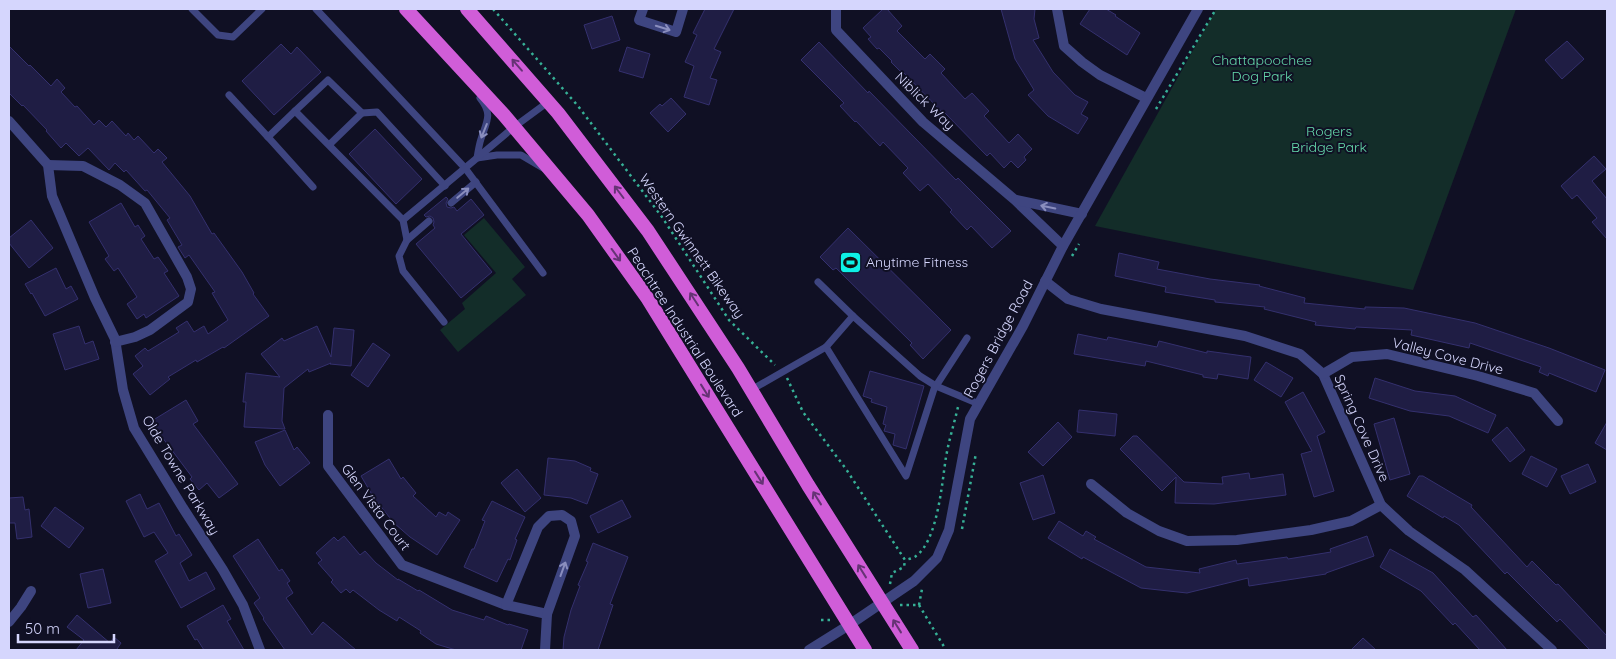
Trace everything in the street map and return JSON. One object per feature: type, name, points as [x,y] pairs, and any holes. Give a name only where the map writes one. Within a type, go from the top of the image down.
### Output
[{"type":"highway","name":"Peachtree Industrial Boulevard","points":[[405,9],[514,128],[588,215],[648,300],[865,650]]},
{"type":"highway","name":"Peachtree Industrial Boulevard","points":[[467,9],[548,102],[648,231],[683,282],[912,650]]},
{"type":"street","points":[[643,9],[639,20],[676,32],[683,9]]},
{"type":"street","name":"Niblick Way","points":[[836,9],[836,30],[923,122],[1015,200],[1063,246]]},
{"type":"street","points":[[1057,9],[1064,46],[1100,75],[1146,98]]},
{"type":"street","name":"Rogers Bridge Road","points":[[809,650],[914,581],[937,558],[949,530],[970,419],[1023,326],[1063,246],[1198,9]]},
{"type":"street","points":[[9,121],[48,165],[83,166],[120,185],[145,203],[187,276],[191,289],[188,302],[150,330],[135,337],[115,342]]},
{"type":"street","name":"Olde Towne Parkway","points":[[48,165],[52,196],[115,342],[123,390],[134,428],[243,605],[260,650]]},
{"type":"street","name":"Niblick Way","points":[[1015,200],[1082,214]]},
{"type":"street","name":"Spring Cove Drive","points":[[1045,282],[1068,299],[1101,309],[1245,336],[1300,354],[1323,374],[1381,505],[1409,531],[1465,570],[1552,650]]},
{"type":"street","name":"Valley Cove Drive","points":[[1323,374],[1352,357],[1387,354],[1478,376],[1534,393],[1558,421]]},
{"type":"street","name":"Glen Vista Court","points":[[328,414],[328,466],[402,565],[506,605],[547,614]]},
{"type":"street","points":[[1091,484],[1127,513],[1159,531],[1187,541],[1237,540],[1311,530],[1351,521],[1381,505]]},
{"type":"street","points":[[506,605],[538,526],[549,516],[562,515],[571,521],[575,536],[547,614],[545,650]]},
{"type":"street","points":[[9,622],[22,607],[31,590]]},
{"type":"lane","points":[[192,9],[218,35],[233,37],[262,9]]},
{"type":"lane","points":[[316,9],[466,168],[543,274]]},
{"type":"lane","points":[[405,9],[413,22],[486,106],[489,119],[480,141],[477,158]]},
{"type":"lane","points":[[268,137],[328,80],[362,113]]},
{"type":"lane","points":[[229,95],[313,187]]},
{"type":"lane","points":[[403,220],[548,102]]},
{"type":"lane","points":[[295,111],[403,220],[407,240]]},
{"type":"lane","points":[[329,144],[362,113],[377,112],[445,186]]},
{"type":"lane","points":[[477,158],[497,155],[521,155],[541,166],[560,182]]},
{"type":"lane","points":[[451,203],[476,182]]},
{"type":"lane","points":[[429,221],[407,240],[399,256],[403,271],[444,322]]},
{"type":"lane","points":[[818,282],[920,376],[936,386],[979,404]]},
{"type":"lane","points":[[751,390],[826,347],[853,316]]},
{"type":"lane","points":[[826,347],[906,476],[936,386],[967,338]]},
{"type":"path","name":"Western Gwinnett Bikeway","points":[[493,9],[578,106],[662,217],[728,320],[783,372],[790,382],[803,412],[846,469],[906,560],[917,556],[928,540],[936,518],[946,456],[958,407]]},
{"type":"path","points":[[919,605],[946,650]]},
{"type":"green space","name":"Rogers Bridge Park","points":[[1216,9],[1516,9],[1413,290],[1095,226]]},
{"type":"green space","points":[[484,218],[525,267],[512,279],[526,295],[458,352],[440,330],[465,309],[462,303],[496,273],[464,235]]},
{"type":"building","points":[[705,9],[734,9],[714,49],[721,52],[710,78],[717,80],[709,105],[684,97],[694,66],[685,62],[697,35],[693,33]]},
{"type":"building","points":[[883,9],[887,9],[902,26],[897,31],[925,59],[930,54],[945,69],[941,73],[965,99],[972,93],[989,111],[984,116],[1009,143],[1018,134],[1032,149],[1024,157],[1026,160],[1018,168],[1011,161],[1004,168],[990,153],[987,156],[868,39],[871,37],[863,28]]},
{"type":"building","points":[[1001,9],[1035,9],[1034,19],[1039,38],[1033,40],[1053,72],[1075,95],[1088,102],[1081,114],[1088,118],[1078,134],[1048,116],[1028,95],[1034,90],[1015,59]]},
{"type":"building","points":[[1090,9],[1106,9],[1140,33],[1127,55],[1080,24]]},
{"type":"building","points":[[612,16],[620,40],[592,49],[584,25]]},
{"type":"building","points":[[1567,41],[1584,59],[1562,79],[1545,60]]},
{"type":"building","points":[[819,42],[956,180],[958,178],[1011,231],[992,248],[971,226],[967,230],[928,184],[920,191],[903,173],[908,168],[883,142],[880,146],[855,122],[840,106],[844,103],[801,60]]},
{"type":"building","points":[[281,44],[291,54],[297,47],[321,72],[274,115],[242,81]]},
{"type":"building","points":[[9,46],[51,86],[57,79],[65,88],[61,92],[94,125],[99,120],[106,127],[112,121],[126,136],[128,133],[134,140],[138,136],[154,153],[158,149],[167,158],[162,162],[190,196],[212,234],[214,233],[242,272],[253,294],[269,316],[224,348],[197,362],[196,360],[168,377],[170,379],[150,395],[133,374],[143,366],[135,356],[145,348],[148,351],[179,332],[176,328],[187,321],[194,332],[204,326],[208,334],[228,320],[212,293],[215,292],[189,255],[185,258],[178,247],[182,245],[167,220],[170,218],[147,190],[145,191],[126,170],[124,172],[115,163],[109,170],[88,148],[79,156],[66,143],[61,148],[47,130],[9,93]]},
{"type":"building","points":[[627,47],[650,54],[643,78],[619,71]]},
{"type":"building","points":[[671,98],[686,114],[668,132],[650,113],[660,104],[662,106]]},
{"type":"building","points":[[375,129],[422,179],[396,204],[349,154]]},
{"type":"building","points":[[1594,156],[1606,169],[1592,181],[1607,199],[1607,239],[1592,222],[1597,218],[1577,195],[1572,199],[1561,186]]},
{"type":"building","points":[[446,197],[448,199],[447,207],[454,207],[457,211],[471,199],[484,215],[461,234],[492,272],[461,298],[416,244],[435,228],[433,218],[424,215]]},
{"type":"building","points":[[121,203],[135,227],[138,225],[145,236],[141,239],[154,259],[158,257],[168,271],[164,273],[179,296],[146,318],[144,314],[137,319],[127,304],[137,297],[118,268],[114,271],[105,259],[109,256],[89,222]]},
{"type":"building","points":[[31,220],[53,248],[29,268],[9,243],[9,238]]},
{"type":"building","points":[[848,228],[951,330],[923,359],[910,345],[912,343],[836,268],[833,270],[820,257]]},
{"type":"building","points":[[1119,253],[1159,262],[1157,269],[1210,279],[1260,285],[1305,298],[1304,303],[1365,309],[1365,307],[1404,308],[1475,323],[1549,348],[1605,370],[1596,392],[1549,373],[1548,376],[1539,372],[1541,367],[1470,343],[1469,348],[1411,335],[1412,330],[1356,327],[1355,329],[1315,325],[1316,322],[1264,309],[1265,307],[1215,302],[1215,300],[1165,292],[1166,287],[1115,276]]},
{"type":"building","points":[[56,268],[66,289],[71,286],[78,299],[45,316],[25,284]]},
{"type":"building","points":[[79,326],[85,344],[93,341],[99,359],[65,370],[53,334]]},
{"type":"building","points":[[317,326],[331,357],[334,328],[354,330],[351,366],[331,363],[309,372],[308,369],[284,388],[282,421],[285,429],[244,427],[246,402],[243,402],[246,373],[280,377],[261,354],[282,338],[284,341]]},
{"type":"building","points":[[1078,334],[1107,340],[1108,337],[1157,347],[1159,341],[1207,353],[1207,351],[1251,357],[1248,379],[1218,374],[1217,379],[1203,377],[1203,375],[1146,361],[1145,366],[1074,354]]},
{"type":"building","points":[[373,343],[390,355],[368,387],[351,375]]},
{"type":"building","points":[[1266,362],[1293,378],[1281,397],[1254,380]]},
{"type":"building","points":[[870,371],[924,386],[906,449],[893,445],[895,434],[884,431],[886,425],[883,424],[887,407],[871,402],[872,399],[863,396]]},
{"type":"building","points":[[1375,378],[1415,391],[1455,396],[1496,415],[1488,433],[1449,416],[1410,411],[1369,398]]},
{"type":"building","points":[[1303,392],[1325,432],[1317,436],[1334,491],[1314,497],[1301,454],[1312,451],[1285,402]]},
{"type":"building","points":[[186,400],[198,421],[193,424],[238,484],[219,498],[207,483],[199,490],[190,479],[192,477],[159,433],[157,434],[150,422]]},
{"type":"building","points":[[1079,410],[1117,414],[1115,436],[1077,432]]},
{"type":"building","points":[[1394,418],[1410,474],[1390,480],[1374,424]]},
{"type":"building","points":[[1058,422],[1072,437],[1043,466],[1028,452]]},
{"type":"building","points":[[1607,422],[1607,450],[1595,443]]},
{"type":"building","points":[[1507,427],[1525,450],[1510,462],[1492,440]]},
{"type":"building","points":[[285,430],[294,450],[297,447],[310,463],[280,486],[265,465],[255,442]]},
{"type":"building","points":[[1133,436],[1137,436],[1184,482],[1223,484],[1222,477],[1249,473],[1250,479],[1283,474],[1286,495],[1214,504],[1175,503],[1176,477],[1162,491],[1120,449]]},
{"type":"building","points":[[1531,456],[1557,469],[1547,487],[1522,474]]},
{"type":"building","points":[[548,458],[575,461],[591,468],[590,471],[598,474],[587,504],[571,498],[544,495]]},
{"type":"building","points":[[389,459],[401,479],[403,477],[416,493],[413,496],[436,517],[439,512],[446,516],[448,512],[460,520],[437,555],[410,537],[394,523],[374,498],[361,476]]},
{"type":"building","points":[[1588,464],[1596,482],[1570,494],[1561,476]]},
{"type":"building","points":[[517,469],[541,498],[525,512],[501,483]]},
{"type":"building","points":[[1043,475],[1055,513],[1033,520],[1020,483]]},
{"type":"building","points":[[1419,476],[1423,476],[1472,505],[1471,507],[1527,567],[1532,561],[1556,585],[1558,584],[1607,636],[1607,650],[1590,650],[1560,619],[1557,622],[1507,572],[1505,574],[1459,525],[1444,516],[1443,518],[1407,496]]},
{"type":"building","points":[[140,494],[147,509],[159,503],[176,536],[179,534],[192,555],[180,563],[189,581],[206,572],[215,589],[181,608],[155,561],[168,553],[154,532],[144,537],[126,501]]},
{"type":"building","points":[[23,497],[25,510],[29,509],[32,537],[17,539],[15,523],[9,523],[9,498]]},
{"type":"building","points":[[622,500],[631,517],[598,533],[590,516]]},
{"type":"building","points":[[492,501],[525,517],[515,539],[517,540],[510,560],[508,559],[497,582],[464,567],[472,549],[474,549],[485,521],[482,520]]},
{"type":"building","points":[[55,507],[84,528],[69,548],[41,526]]},
{"type":"building","points":[[1059,521],[1083,536],[1086,531],[1096,537],[1094,539],[1146,567],[1200,573],[1199,569],[1236,560],[1237,564],[1331,552],[1330,549],[1367,536],[1374,556],[1326,574],[1249,586],[1248,578],[1187,593],[1141,588],[1083,557],[1082,559],[1048,538]]},
{"type":"building","points":[[344,536],[360,555],[365,551],[376,563],[398,580],[452,610],[484,620],[486,616],[508,625],[528,630],[521,650],[456,650],[436,644],[420,633],[421,631],[399,617],[397,621],[353,590],[350,593],[346,589],[341,593],[331,582],[333,580],[318,563],[322,560],[316,553],[334,537],[338,541]]},
{"type":"building","points":[[258,539],[279,571],[282,569],[290,581],[287,583],[293,593],[286,598],[312,635],[323,622],[356,650],[285,650],[254,603],[260,598],[233,556]]},
{"type":"building","points":[[593,543],[628,557],[610,604],[613,605],[598,650],[563,650],[564,637],[571,610],[580,586],[578,585],[588,562],[586,561]]},
{"type":"building","points":[[1390,549],[1433,573],[1473,617],[1476,615],[1507,650],[1480,650],[1421,591],[1380,567]]},
{"type":"building","points":[[103,569],[111,603],[88,608],[80,574]]},
{"type":"building","points":[[223,605],[231,619],[227,621],[244,650],[204,650],[197,639],[195,640],[187,626]]},
{"type":"building","points":[[77,615],[110,643],[114,637],[121,643],[117,649],[119,650],[76,650],[84,640],[67,627]]},
{"type":"building","points":[[1363,638],[1376,650],[1351,650]]},
{"type":"place","name":"Anytime Fitness","points":[[850,262]]},
{"type":"park label","name":"Chattapoochee Dog Park","points":[[1262,68]]}]
